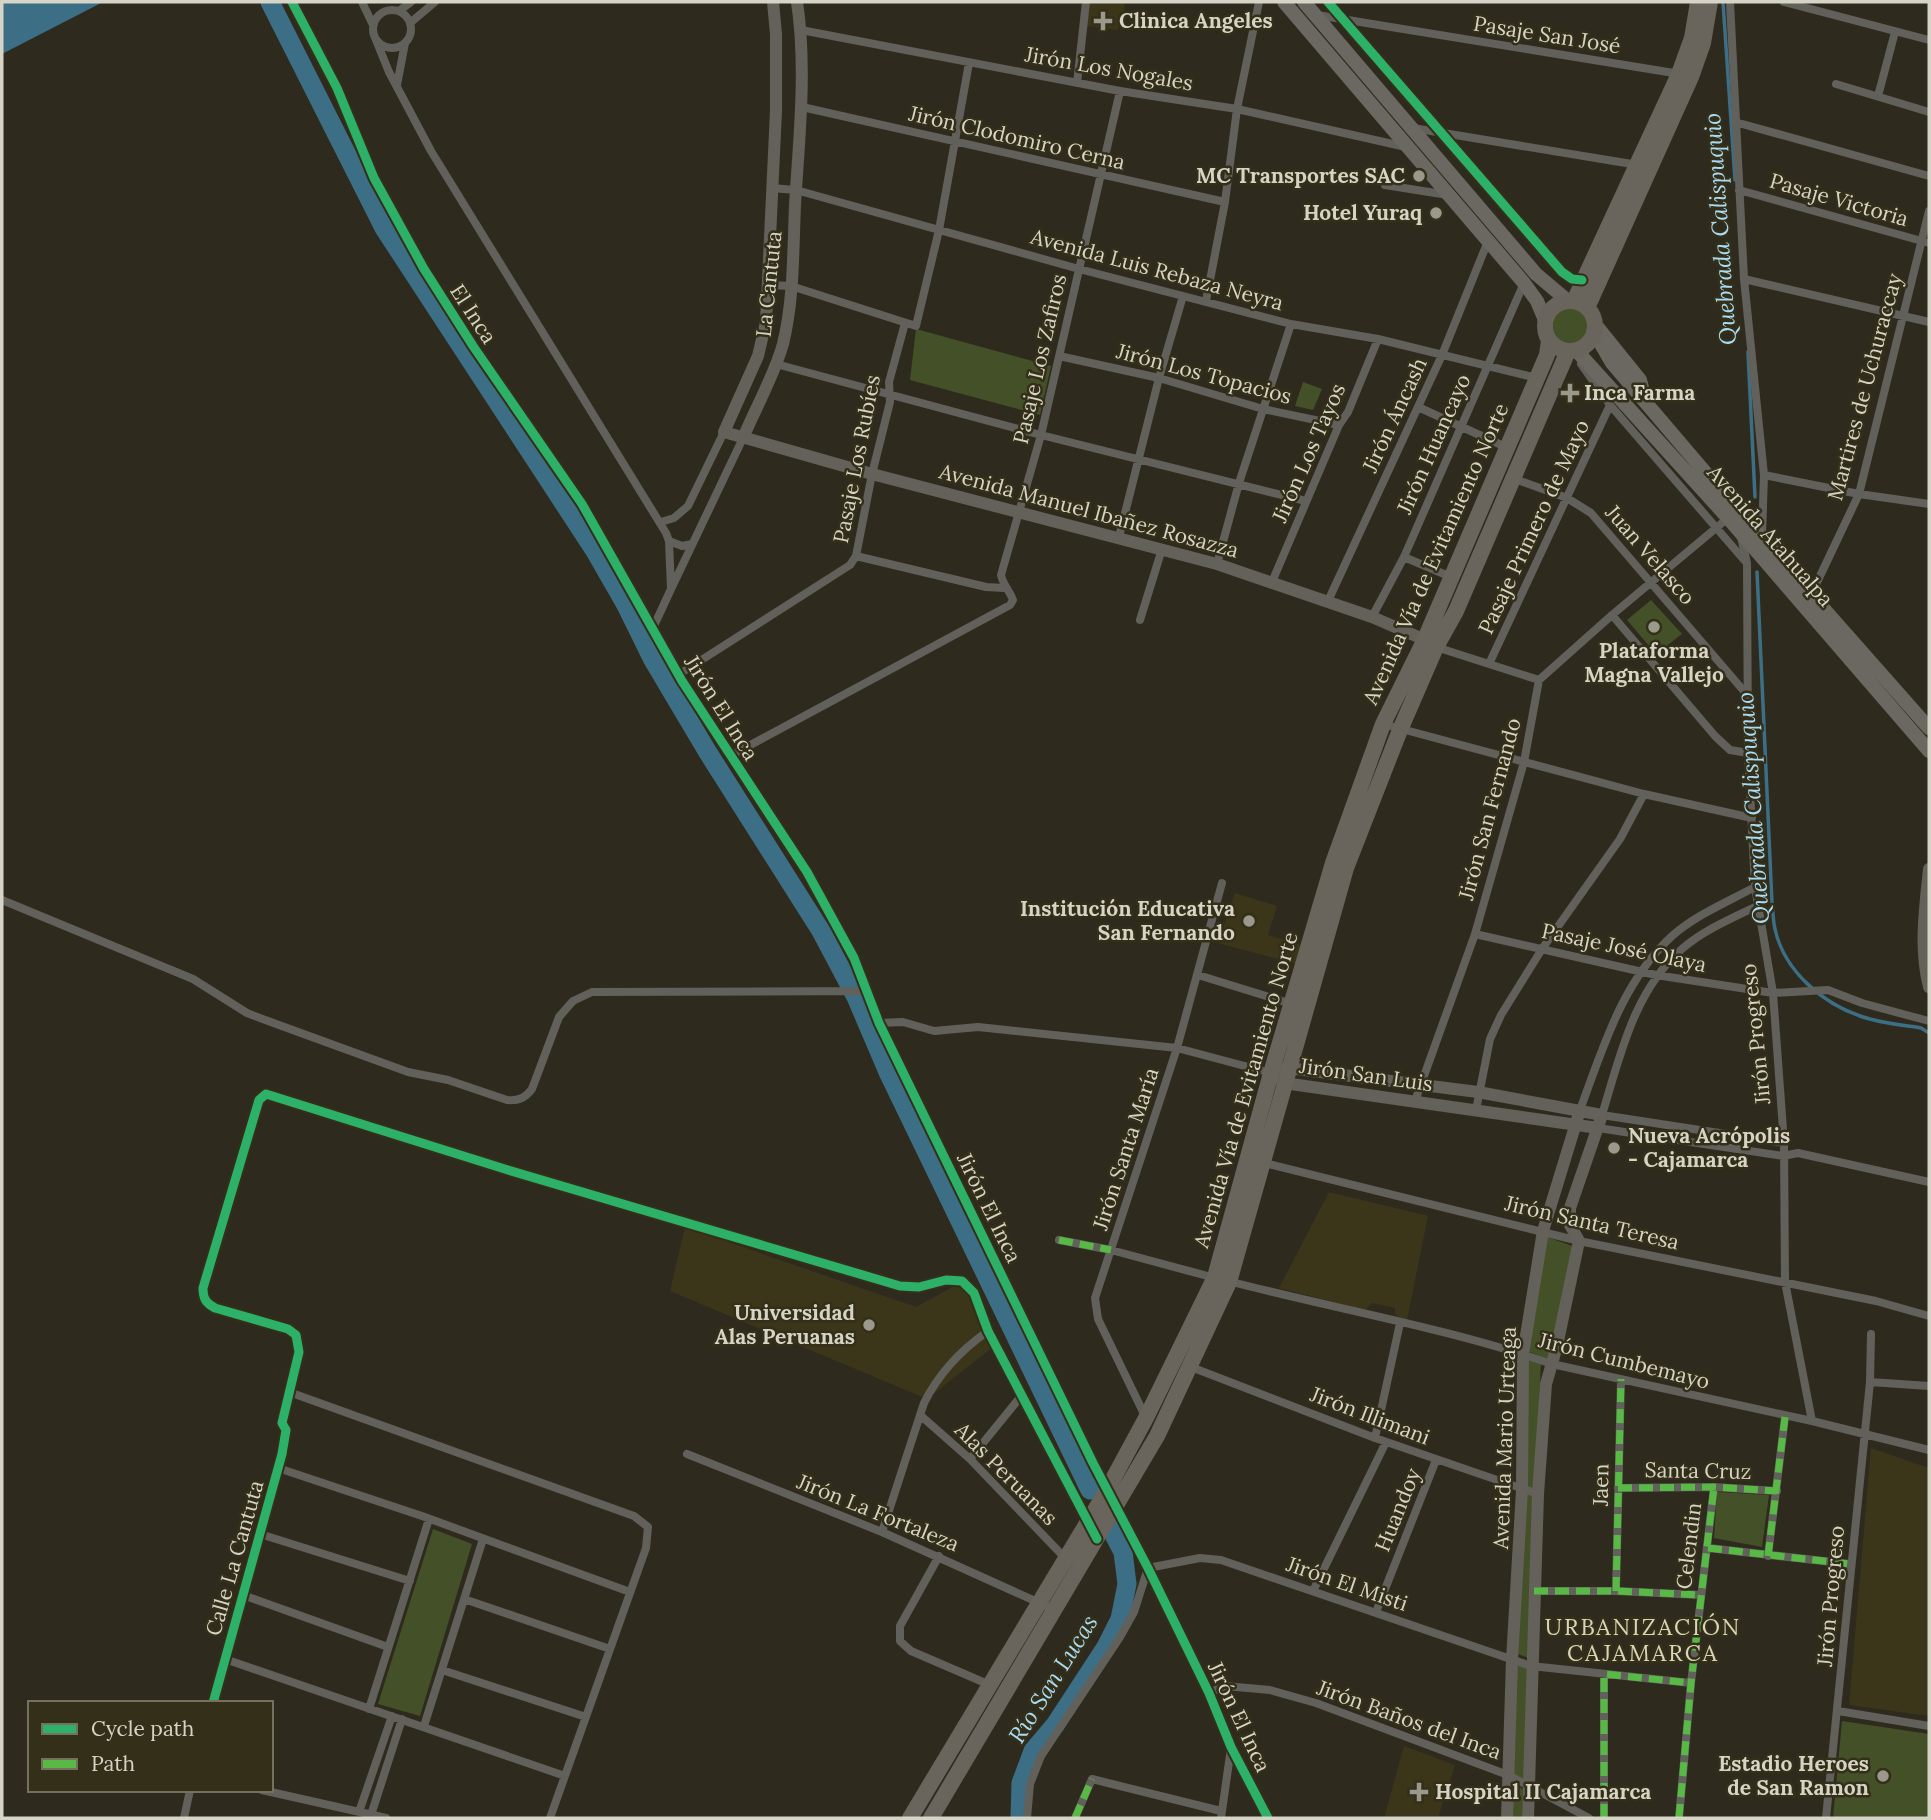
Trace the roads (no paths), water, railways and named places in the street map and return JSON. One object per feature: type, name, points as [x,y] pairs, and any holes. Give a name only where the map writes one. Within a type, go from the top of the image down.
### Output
[{"type":"highway","points":[[1576,303],[1685,75],[1698,2]]},
{"type":"highway","points":[[1576,303],[1582,280],[1638,165],[1703,43],[1710,2]]},
{"type":"highway","points":[[1572,351],[1555,346],[1549,340],[1545,320],[1553,307],[1576,303]]},
{"type":"highway","points":[[1222,1280],[1327,906],[1346,868],[1431,643],[1456,611],[1572,351],[1589,342],[1594,328],[1576,303]]},
{"type":"highway","name":"Avenida Vía de Evitamiento Norte","points":[[1281,1075],[1292,1004],[1327,906],[1383,724],[1431,643],[1451,577],[1547,355],[1549,340]]},
{"type":"highway","name":"Avenida Vía de Evitamiento Norte","points":[[1110,1502],[1146,1418],[1222,1280]]},
{"type":"highway","name":"Avenida Vía de Evitamiento Norte","points":[[911,1818],[990,1685],[1046,1605],[1110,1502],[1157,1436],[1191,1367],[1222,1280]]},
{"type":"highway","name":"Avenida Vía de Evitamiento Norte","points":[[931,1818],[1046,1605],[1066,1559],[1094,1528]]},
{"type":"highway","points":[[911,1818],[940,1801]]},
{"type":"main road","points":[[1304,2],[1536,274],[1576,303]]},
{"type":"main road","points":[[1286,4],[1524,283],[1537,301],[1545,320]]},
{"type":"main road","name":"Avenida Atahualpa","points":[[1594,328],[1612,363],[1762,539],[1806,599],[1929,751]]},
{"type":"main road","name":"Avenida Atahualpa","points":[[1572,351],[1722,522],[1741,535],[1806,599],[1929,728]]},
{"type":"street","name":"El Inca","points":[[292,2],[337,88],[374,178],[424,269],[472,346],[582,504],[653,628]]},
{"type":"street","points":[[362,2],[389,72],[431,151],[661,522],[669,541],[671,589]]},
{"type":"street","points":[[381,2],[386,11]]},
{"type":"street","points":[[373,25],[377,16],[386,11],[399,11],[411,2]]},
{"type":"street","points":[[410,23],[435,2]]},
{"type":"street","name":"La Cantuta","points":[[661,522],[674,518],[688,506],[761,347],[766,322],[776,111],[774,2]]},
{"type":"street","name":"La Cantuta","points":[[653,628],[776,364],[786,329],[802,107],[801,30],[797,2]]},
{"type":"street","points":[[1077,83],[1086,2]]},
{"type":"street","points":[[1206,302],[1225,202],[1237,108],[1259,2]]},
{"type":"street","name":"Pasaje San José","points":[[1274,2],[1315,15],[1685,75]]},
{"type":"street","points":[[1730,2],[1744,279],[1764,475],[1762,539]]},
{"type":"street","points":[[1784,2],[1929,40]]},
{"type":"street","points":[[397,85],[405,43],[410,34],[410,23],[399,11]]},
{"type":"street","name":"Jirón Los Nogales","points":[[801,30],[1120,91],[1237,108],[1409,148]]},
{"type":"street","points":[[1878,96],[1895,32]]},
{"type":"street","points":[[376,40],[390,48],[405,43]]},
{"type":"street","points":[[768,285],[791,286],[916,326],[939,230],[969,63]]},
{"type":"street","points":[[1836,83],[1929,112]]},
{"type":"street","name":"Pasaje Los Zafiros","points":[[730,756],[1003,611],[1013,600],[1004,588],[1001,575],[1041,435],[1120,91]]},
{"type":"street","name":"Jirón Clodomiro Cerna","points":[[802,107],[1225,202]]},
{"type":"street","points":[[1735,122],[1929,176]]},
{"type":"street","points":[[1413,128],[1638,165]]},
{"type":"street","points":[[1385,185],[1451,195]]},
{"type":"street","name":"Avenida Luis Rebaza Neyra","points":[[771,188],[796,190],[1079,269],[1291,324],[1378,339],[1537,378]]},
{"type":"street","name":"Pasaje Victoria","points":[[1739,190],[1925,242]]},
{"type":"street","name":"Martires de Uchuraccay","points":[[1806,599],[1858,494],[1902,316],[1925,242],[1929,211]]},
{"type":"street","name":"Jirón Áncash","points":[[1328,601],[1442,355],[1488,242]]},
{"type":"street","points":[[1744,279],[1929,323]]},
{"type":"street","name":"Jirón Huancayo","points":[[1372,617],[1404,557],[1524,283]]},
{"type":"street","points":[[1119,537],[1138,457],[1183,296]]},
{"type":"street","name":"Pasaje Los Rubíes","points":[[678,674],[850,565],[856,556],[872,474],[891,402],[889,382],[905,323]]},
{"type":"street","points":[[1217,564],[1238,483],[1291,324]]},
{"type":"street","name":"Jirón Los Tayos","points":[[1272,582],[1378,339]]},
{"type":"street","name":"Avenida Atahualpa","points":[[1572,351],[1610,405],[1722,522],[1747,564]]},
{"type":"street","name":"Jirón Los Topacios","points":[[1059,356],[1159,378],[1263,409],[1339,425]]},
{"type":"street","points":[[776,364],[890,396],[1306,501]]},
{"type":"street","name":"Pasaje Primero de Mayo","points":[[1489,664],[1610,405]]},
{"type":"street","points":[[1418,407],[1508,448]]},
{"type":"street","name":"Avenida Manuel Ibañez Rosazza","points":[[724,432],[872,474],[1217,564],[1372,617],[1431,643]]},
{"type":"street","name":"Juan Velasco","points":[[1498,471],[1567,498],[1591,513],[1749,697]]},
{"type":"street","points":[[1764,475],[1858,494],[1929,503]]},
{"type":"street","name":"Jirón Progreso","points":[[1744,517],[1741,535],[1747,564],[1748,753],[1755,887],[1773,993],[1784,1143],[1785,1282],[1812,1421]]},
{"type":"street","points":[[1431,643],[1539,680],[1722,522]]},
{"type":"street","points":[[669,541],[682,546],[692,544]]},
{"type":"street","points":[[1140,620],[1162,549]]},
{"type":"street","points":[[856,556],[986,587],[1004,588]]},
{"type":"street","points":[[1404,557],[1451,577]]},
{"type":"street","points":[[1612,615],[1715,736],[1730,750],[1748,753]]},
{"type":"street","name":"Jirón El Inca","points":[[653,628],[678,674],[807,872],[854,958],[879,1023],[1110,1502],[1148,1568],[1209,1693],[1231,1747],[1268,1818]]},
{"type":"street","name":"Jirón San Fernando","points":[[1415,1101],[1475,934],[1524,762],[1539,680]]},
{"type":"street","points":[[1383,724],[1644,794],[1752,818]]},
{"type":"street","points":[[1476,1110],[1490,1040],[1496,1027],[1542,949],[1620,839],[1644,794]]},
{"type":"street","points":[[1929,869],[1923,923],[1925,969],[1929,987]]},
{"type":"street","name":"Jirón Santa María","points":[[1146,1418],[1103,1331],[1094,1307],[1095,1298],[1177,1048],[1222,883]]},
{"type":"street","name":"Avenida Mario Urteaga","points":[[1507,1818],[1512,1660],[1522,1490],[1523,1354],[1543,1231],[1575,1124],[1614,1019],[1641,972],[1672,937],[1707,912],[1755,887]]},
{"type":"street","points":[[2,900],[193,979],[247,1013],[408,1072],[448,1080],[507,1100],[526,1097],[532,1089],[559,1017],[573,1001],[592,992],[865,991]]},
{"type":"street","name":"Avenida Mario Urteaga","points":[[1528,1818],[1538,1494],[1546,1384],[1579,1241],[1570,1225],[1570,1208],[1632,1022],[1656,975],[1684,947],[1719,924],[1757,906]]},
{"type":"street","name":"Pasaje José Olaya","points":[[1475,934],[1656,975],[1773,993],[1822,990],[1929,1021]]},
{"type":"street","points":[[1198,975],[1292,1004]]},
{"type":"street","points":[[879,1023],[903,1022],[934,1031],[978,1027],[1177,1048],[1281,1075]]},
{"type":"street","name":"Jirón San Luis","points":[[1281,1075],[1478,1092],[1580,1110],[1600,1121],[1783,1156],[1798,1153],[1929,1182]]},
{"type":"street","name":"Jirón San Luis","points":[[1281,1075],[1415,1101],[1575,1124],[1600,1121],[1784,1143]]},
{"type":"street","name":"Calle La Cantuta","points":[[214,1701],[278,1468],[286,1430],[282,1423],[299,1352],[296,1335],[288,1329],[215,1308],[207,1303],[203,1296],[203,1288],[259,1100],[263,1095],[268,1093],[508,1170],[891,1283],[919,1287],[946,1280],[962,1281],[974,1293],[988,1331]]},
{"type":"street","name":"Jirón Santa Teresa","points":[[1254,1160],[1579,1241],[1876,1301],[1929,1316]]},
{"type":"street","name":"Jirón Cumbemayo","points":[[1059,1240],[1111,1250],[1523,1354],[1552,1364],[1812,1421],[1929,1450]]},
{"type":"street","points":[[1375,1438],[1400,1323]]},
{"type":"street","points":[[882,1532],[920,1415],[932,1389],[946,1369],[971,1343],[988,1331],[1094,1528]]},
{"type":"street","name":"Jirón Progreso","points":[[1826,1818],[1870,1382],[1871,1334]]},
{"type":"street","name":"Jirón Illimani","points":[[1191,1367],[1375,1438],[1538,1494]]},
{"type":"street","name":"Jaen","points":[[1616,1591],[1621,1379]]},
{"type":"street","points":[[1870,1382],[1929,1386]]},
{"type":"street","points":[[289,1392],[634,1516],[648,1527],[646,1548],[550,1818]]},
{"type":"street","points":[[970,1459],[1021,1395]]},
{"type":"street","name":"Alas Peruanas","points":[[920,1415],[970,1459],[1066,1559]]},
{"type":"street","points":[[1768,1556],[1785,1417]]},
{"type":"street","points":[[1313,1591],[1386,1442]]},
{"type":"street","name":"Jirón La Fortaleza","points":[[687,1454],[882,1532],[1046,1605]]},
{"type":"street","name":"Huandoy","points":[[1376,1612],[1436,1460]]},
{"type":"street","points":[[278,1468],[631,1592]]},
{"type":"street","name":"Santa Cruz","points":[[1618,1488],[1714,1487],[1777,1491]]},
{"type":"street","name":"Celendin","points":[[1679,1818],[1691,1683],[1714,1487]]},
{"type":"street","points":[[369,1709],[429,1519]]},
{"type":"street","points":[[260,1534],[410,1581]]},
{"type":"street","points":[[424,1726],[483,1539]]},
{"type":"street","points":[[1708,1548],[1850,1564]]},
{"type":"street","points":[[939,1556],[900,1626],[900,1641],[911,1651],[990,1685]]},
{"type":"street","name":"Jirón El Misti","points":[[1148,1568],[1200,1558],[1221,1560],[1531,1666],[1691,1683]]},
{"type":"street","points":[[1027,1818],[1030,1784],[1041,1756],[1120,1637],[1134,1612],[1148,1568]]},
{"type":"street","points":[[1534,1591],[1701,1595]]},
{"type":"street","points":[[243,1595],[388,1647]]},
{"type":"street","points":[[464,1599],[610,1650]]},
{"type":"street","points":[[225,1659],[565,1776]]},
{"type":"street","points":[[442,1670],[586,1717]]},
{"type":"street","points":[[1604,1674],[1604,1818]]},
{"type":"street","name":"Jirón Baños del Inca","points":[[1209,1693],[1225,1686],[1270,1690],[1317,1703],[1508,1775],[1589,1818]]},
{"type":"street","points":[[1838,1711],[1929,1726]]},
{"type":"street","points":[[359,1812],[392,1716]]},
{"type":"street","points":[[371,1815],[402,1719]]},
{"type":"street","points":[[1075,1818],[1092,1779],[1221,1815],[1231,1747]]},
{"type":"street","points":[[184,1818],[190,1792]]},
{"type":"street","points":[[271,1792],[386,1818]]},
{"type":"water","points":[[2,2],[103,2],[2,54]]},
{"type":"waterway","name":"Río San Lucas","points":[[270,2],[384,228],[595,551],[653,660],[707,751],[821,931],[856,997],[888,1072],[1090,1490]]},
{"type":"waterway","name":"Quebrada Calispuquio","points":[[1723,2],[1735,180]]},
{"type":"waterway","name":"Quebrada Calispuquio","points":[[1748,352],[1755,497]]},
{"type":"waterway","name":"Quebrada Calispuquio","points":[[1757,572],[1772,903],[1774,926],[1780,944],[1796,972],[1820,995],[1834,1004],[1863,1017],[1921,1028],[1929,1033]]},
{"type":"waterway","name":"Río San Lucas","points":[[1020,1818],[1021,1783],[1033,1751],[1055,1725],[1106,1647],[1120,1619],[1127,1584],[1123,1552],[1110,1527]]},
{"type":"place","name":"Clinica Angeles","points":[[1103,21]]},
{"type":"place","name":"MC Transportes SAC","points":[[1419,176]]},
{"type":"place","name":"Hotel Yuraq","points":[[1436,213]]},
{"type":"place","name":"Inca Farma","points":[[1570,393]]},
{"type":"place","name":"Plataforma Magna Vallejo","points":[[1654,627]]},
{"type":"place","name":"Institución Educativa San Fernando","points":[[1249,921]]},
{"type":"place","name":"Nueva Acrópolis - Cajamarca","points":[[1614,1148]]},
{"type":"place","name":"Universidad Alas Peruanas","points":[[869,1325]]},
{"type":"place","name":"Estadio Heroes de San Ramon","points":[[1883,1776]]},
{"type":"place","name":"Hospital II Cajamarca","points":[[1419,1792]]},
{"type":"district","name":"URBANIZACIÓN CAJAMARCA","points":[[1643,1640]]}]
